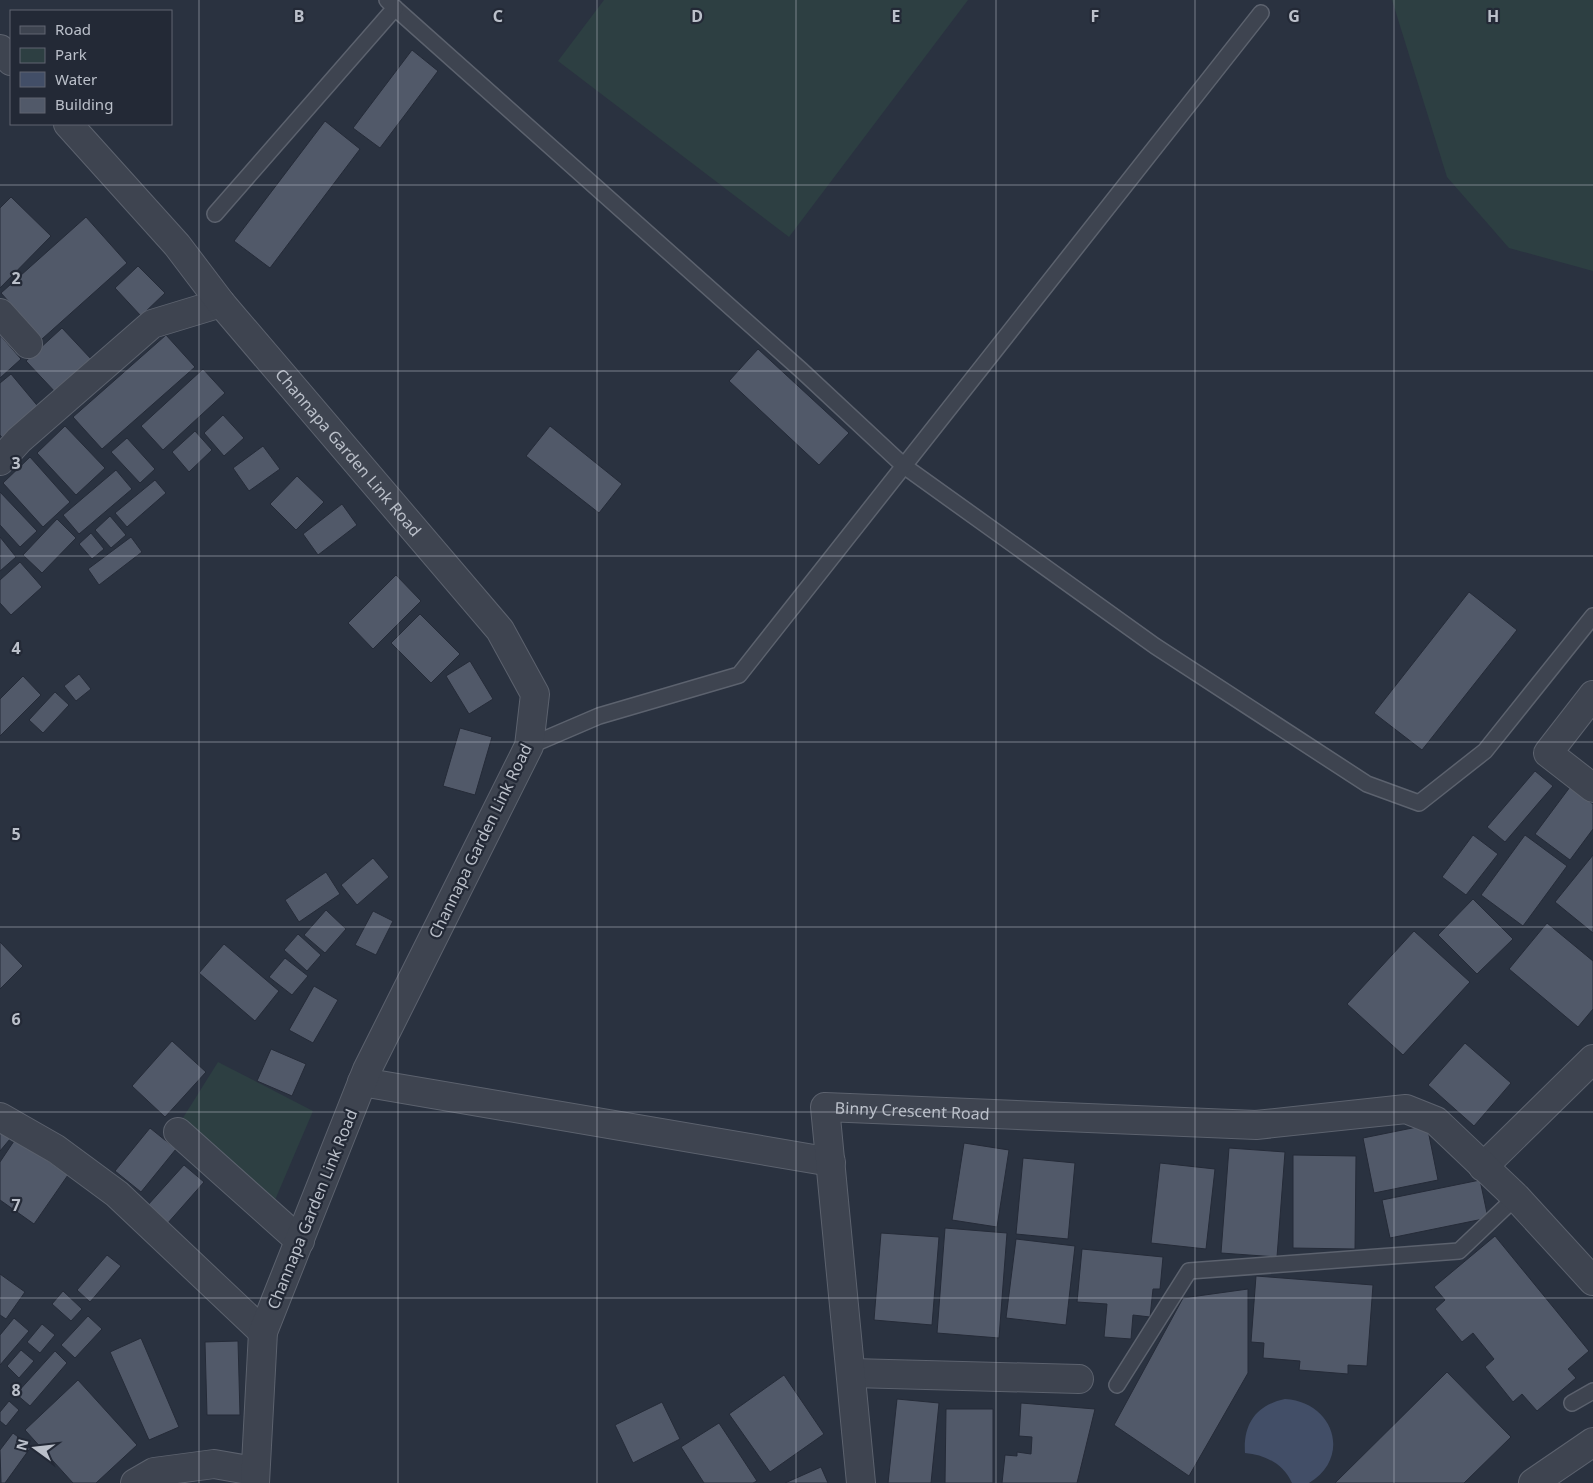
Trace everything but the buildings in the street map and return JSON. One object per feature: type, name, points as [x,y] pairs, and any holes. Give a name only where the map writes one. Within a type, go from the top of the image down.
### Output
[{"type":"street","points":[[0,49],[10,60]]},
{"type":"street","name":"Channapa Garden Link Road","points":[[69,125],[177,245],[221,303],[500,630],[535,694],[529,746],[362,1082],[263,1332],[255,1477]]},
{"type":"street","points":[[0,461],[19,440],[152,324],[221,303]]},
{"type":"street","points":[[0,313],[28,344]]},
{"type":"street","points":[[1593,695],[1548,753],[1593,788]]},
{"type":"street","points":[[1593,1059],[1483,1167],[1516,1197],[1593,1281]]},
{"type":"street","points":[[362,1082],[831,1162]]},
{"type":"street","name":"Binny Crescent Road","points":[[861,1483],[852,1373],[825,1107],[1256,1125],[1406,1109],[1436,1121],[1483,1167]]},
{"type":"street","points":[[0,1117],[56,1149],[117,1194],[263,1332]]},
{"type":"street","points":[[178,1132],[300,1241]]},
{"type":"street","points":[[852,1373],[1078,1379]]},
{"type":"street","points":[[1533,1483],[1593,1442]]},
{"type":"street","points":[[135,1483],[154,1472],[214,1464],[255,1477]]},
{"type":"lane","points":[[214,214],[391,4],[801,370],[904,466],[1163,651],[1366,784],[1419,803],[1485,751],[1593,616]]},
{"type":"lane","points":[[529,746],[598,716],[740,675],[1261,13]]},
{"type":"lane","points":[[1117,1385],[1189,1270],[1459,1251],[1516,1197]]},
{"type":"lane","points":[[1572,1403],[1593,1391]]},
{"type":"green space","points":[[604,0],[968,0],[789,237],[558,61]]},
{"type":"green space","points":[[1392,0],[1593,0],[1593,271],[1509,248],[1447,177]]},
{"type":"green space","points":[[218,1062],[313,1111],[275,1200],[181,1121]]},
{"type":"water","points":[[1285,1399],[1302,1402],[1315,1410],[1325,1420],[1332,1432],[1333,1446],[1330,1459],[1322,1472],[1309,1483],[1292,1483],[1284,1470],[1273,1461],[1245,1453],[1246,1433],[1253,1417],[1266,1406]]}]
